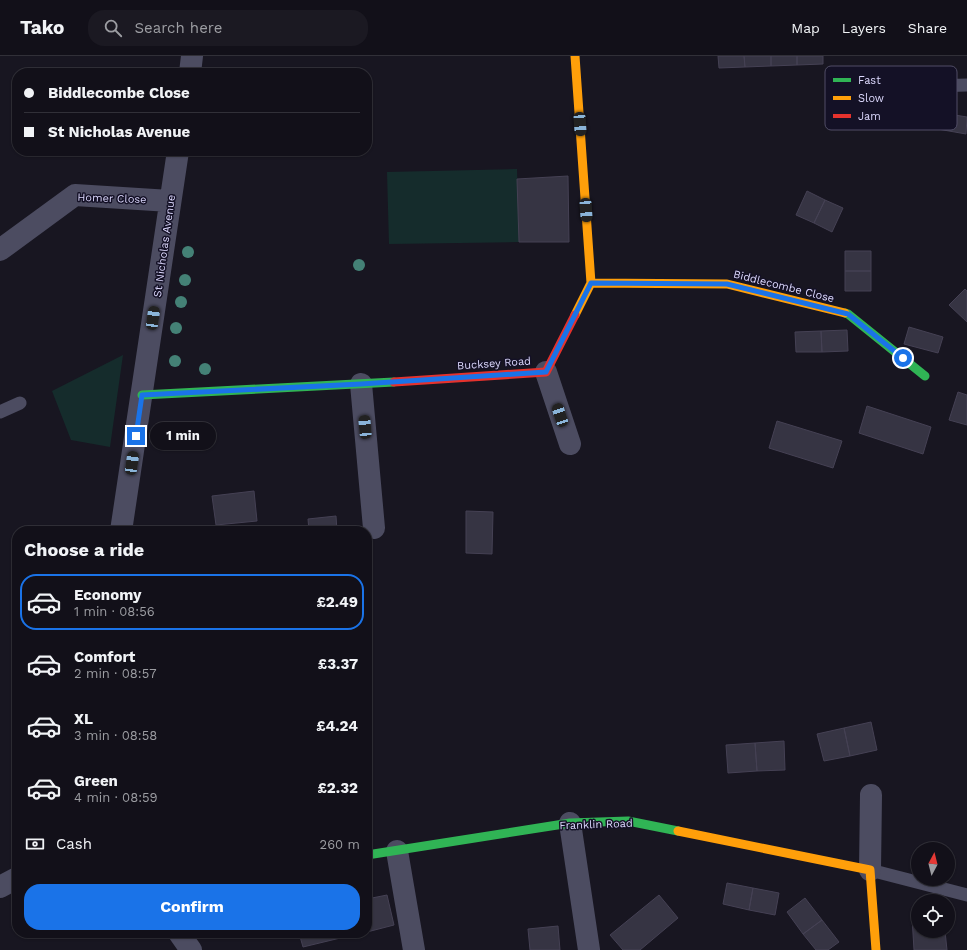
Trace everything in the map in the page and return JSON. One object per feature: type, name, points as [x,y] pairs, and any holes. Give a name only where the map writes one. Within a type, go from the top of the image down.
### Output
[{"type":"street","points":[[191,68],[192,56]]},
{"type":"street","points":[[575,56],[591,283]]},
{"type":"street","name":"St Nicholas Avenue","points":[[122,526],[177,156]]},
{"type":"street","name":"Homer Close","points":[[0,250],[75,195],[170,201]]},
{"type":"street","name":"Bucksey Road","points":[[142,395],[361,384],[546,372],[591,283]]},
{"type":"street","name":"Biddlecombe Close","points":[[591,283],[727,284],[848,314],[925,376]]},
{"type":"street","points":[[546,372],[570,444]]},
{"type":"street","points":[[361,384],[374,528]]},
{"type":"street","points":[[871,795],[870,870],[876,950]]},
{"type":"street","name":"Franklin Road","points":[[372,854],[570,823],[628,821],[870,870]]},
{"type":"street","points":[[570,823],[589,950]]},
{"type":"street","points":[[397,850],[414,950]]},
{"type":"street","points":[[0,887],[12,881]]},
{"type":"lane","points":[[957,85],[967,85]]},
{"type":"lane","points":[[0,412],[20,403]]},
{"type":"lane","points":[[870,870],[967,895]]},
{"type":"green space","points":[[517,169],[519,242],[389,244],[387,172]]},
{"type":"green space","points":[[123,355],[110,447],[71,440],[52,391]]},
{"type":"building","points":[[718,56],[744,56],[745,67],[719,68]]},
{"type":"building","points":[[744,56],[771,56],[771,66],[745,67]]},
{"type":"building","points":[[771,56],[797,56],[797,65],[771,66]]},
{"type":"building","points":[[797,56],[823,56],[823,64],[797,65]]},
{"type":"building","points":[[957,115],[967,117],[966,134],[943,130],[957,130]]},
{"type":"building","points":[[568,176],[569,242],[519,242],[517,179]]},
{"type":"building","points":[[807,191],[825,200],[814,223],[796,215]]},
{"type":"building","points":[[825,200],[843,208],[832,232],[814,223]]},
{"type":"building","points":[[845,251],[871,251],[871,271],[845,271]]},
{"type":"building","points":[[845,271],[871,271],[871,291],[845,291]]},
{"type":"building","points":[[965,289],[967,291],[967,322],[949,305]]},
{"type":"building","points":[[909,327],[943,337],[938,353],[904,344]]},
{"type":"building","points":[[847,330],[848,351],[822,352],[821,331]]},
{"type":"building","points":[[821,331],[822,352],[796,352],[795,332]]},
{"type":"building","points":[[958,392],[967,395],[967,425],[949,420]]},
{"type":"building","points":[[867,406],[931,427],[923,454],[859,433]]},
{"type":"building","points":[[777,421],[842,441],[833,468],[769,448]]},
{"type":"building","points":[[254,491],[257,521],[216,525],[212,496]]},
{"type":"building","points":[[466,511],[493,512],[492,554],[466,553]]},
{"type":"building","points":[[336,516],[337,526],[309,526],[308,519]]},
{"type":"building","points":[[871,722],[877,750],[850,756],[844,728]]},
{"type":"building","points":[[844,728],[850,756],[824,761],[817,734]]},
{"type":"building","points":[[784,741],[785,770],[757,771],[755,743]]},
{"type":"building","points":[[755,743],[757,771],[728,773],[726,745]]},
{"type":"building","points":[[727,883],[753,888],[749,910],[723,904]]},
{"type":"building","points":[[753,888],[779,893],[775,915],[749,910]]},
{"type":"building","points":[[387,895],[394,925],[372,931],[372,898]]},
{"type":"building","points":[[659,895],[678,918],[640,950],[623,950],[610,935]]},
{"type":"building","points":[[805,898],[822,920],[803,934],[787,912]]},
{"type":"building","points":[[822,920],[839,942],[828,950],[816,950],[803,934]]},
{"type":"building","points":[[558,926],[560,950],[530,950],[528,929]]},
{"type":"building","points":[[300,938],[340,938],[303,947]]},
{"type":"building","points":[[913,938],[946,938],[947,950],[914,950]]},
{"type":"traffic: fast","points":[[845,313],[925,376]]},
{"type":"traffic: fast","points":[[142,395],[394,382]]},
{"type":"traffic: fast","points":[[372,854],[570,823],[628,821],[678,831]]},
{"type":"traffic: slow","points":[[575,56],[591,283],[575,315]]},
{"type":"traffic: slow","points":[[591,283],[727,284],[845,313]]},
{"type":"traffic: slow","points":[[678,831],[870,870],[876,950]]},
{"type":"traffic: jam","points":[[394,382],[546,372],[575,315]]},
{"type":"route","points":[[136,436],[142,395],[361,384],[546,372],[591,283],[727,284],[848,314],[903,358]]}]
